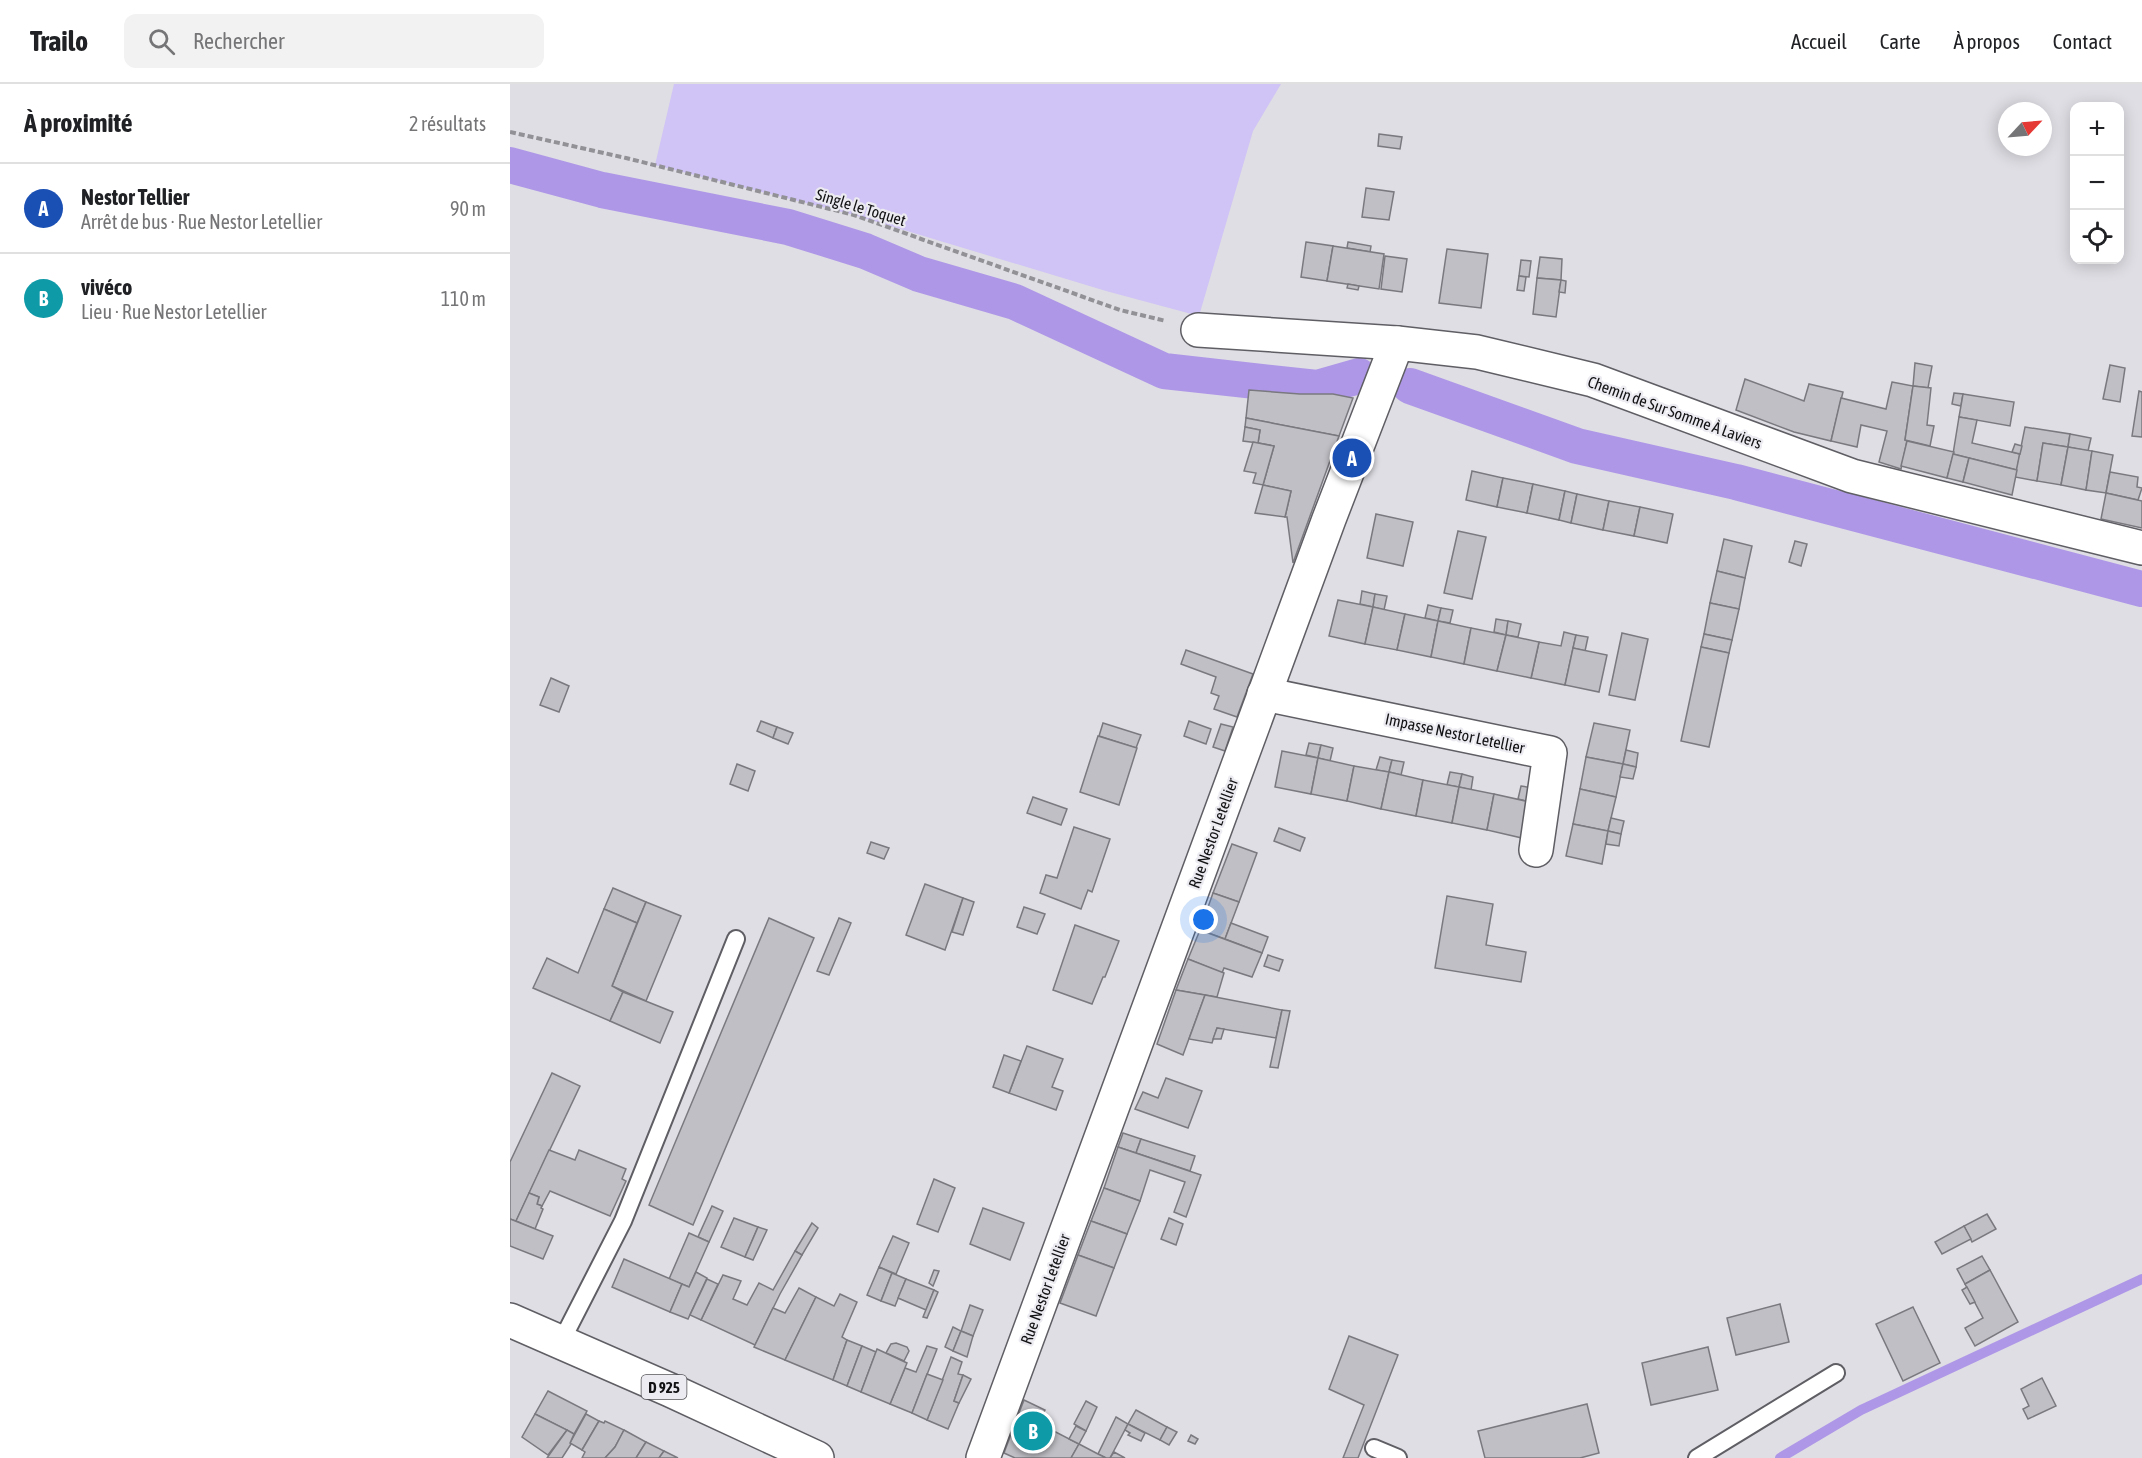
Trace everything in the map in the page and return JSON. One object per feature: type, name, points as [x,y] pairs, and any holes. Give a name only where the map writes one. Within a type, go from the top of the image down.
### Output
[{"type":"street","name":"Chemin de Sur Somme À Laviers","points":[[1198,330],[1477,352],[1593,380],[1852,476],[2142,548]]},
{"type":"street","name":"Rue Nestor Letellier","points":[[983,1458],[1329,519],[1397,344]]},
{"type":"street","name":"Impasse Nestor Letellier","points":[[1264,694],[1550,753],[1536,850]]},
{"type":"street","name":"D 925","points":[[510,1320],[817,1458]]},
{"type":"lane","points":[[561,1342],[623,1221],[736,939]]},
{"type":"lane","points":[[1697,1458],[1836,1373]]},
{"type":"lane","points":[[1374,1448],[1398,1458]]},
{"type":"path","name":"Single le Toquet","points":[[510,132],[626,158],[854,215],[1120,310],[1198,330]]},
{"type":"shaded area","points":[[674,84],[1281,84],[1253,131],[1199,316],[1106,291],[854,215],[655,165]]},
{"type":"building","points":[[1379,134],[1402,137],[1400,149],[1378,146]]},
{"type":"building","points":[[1366,188],[1394,192],[1389,220],[1362,217]]},
{"type":"building","points":[[1306,242],[1333,246],[1327,281],[1301,277]]},
{"type":"building","points":[[1348,242],[1371,246],[1370,252],[1347,248]]},
{"type":"building","points":[[1333,246],[1384,254],[1379,289],[1327,281]]},
{"type":"building","points":[[1447,249],[1488,254],[1481,308],[1439,303]]},
{"type":"building","points":[[1385,256],[1407,259],[1402,292],[1381,289]]},
{"type":"building","points":[[1540,257],[1562,259],[1561,280],[1537,278]]},
{"type":"building","points":[[1521,260],[1531,261],[1529,277],[1519,276]]},
{"type":"building","points":[[1519,276],[1526,277],[1524,291],[1517,290]]},
{"type":"building","points":[[1537,278],[1561,280],[1556,317],[1533,314]]},
{"type":"building","points":[[1561,280],[1566,281],[1565,293],[1559,292]]},
{"type":"building","points":[[1348,284],[1359,286],[1358,290],[1347,288]]},
{"type":"building","points":[[1915,363],[1932,366],[1928,388],[1913,386]]},
{"type":"building","points":[[2110,365],[2125,368],[2120,402],[2103,399]]},
{"type":"building","points":[[1745,379],[1804,401],[1809,384],[1843,392],[1831,441],[1794,432],[1736,410]]},
{"type":"building","points":[[1892,382],[1913,386],[1905,440],[1907,441],[1901,469],[1879,462],[1887,431],[1861,425],[1857,447],[1831,441],[1841,398],[1886,409]]},
{"type":"building","points":[[1913,386],[1931,388],[1927,425],[1934,426],[1930,446],[1905,440]]},
{"type":"building","points":[[1249,390],[1333,394],[1353,398],[1339,436],[1246,418]]},
{"type":"building","points":[[2139,391],[2142,392],[2142,437],[2132,436]]},
{"type":"building","points":[[1954,393],[1963,394],[1961,406],[1952,404]]},
{"type":"building","points":[[1963,394],[2014,402],[2010,426],[1959,417]]},
{"type":"building","points":[[1959,417],[1977,420],[1972,443],[2020,454],[2017,470],[1953,454]]},
{"type":"building","points":[[1246,418],[1339,436],[1293,563],[1287,517],[1285,517],[1291,491],[1263,485],[1274,446],[1258,443],[1260,430],[1245,427]]},
{"type":"building","points":[[1245,427],[1260,430],[1258,443],[1243,441]]},
{"type":"building","points":[[2025,427],[2070,434],[2068,447],[2043,443],[2037,481],[2015,477]]},
{"type":"building","points":[[2070,434],[2091,438],[2088,451],[2068,447]]},
{"type":"building","points":[[1907,441],[1954,452],[1947,478],[1901,466]]},
{"type":"building","points":[[1253,442],[1274,446],[1263,485],[1253,483],[1256,473],[1244,471]]},
{"type":"building","points":[[2043,443],[2068,447],[2061,485],[2037,481]]},
{"type":"building","points":[[2015,444],[2022,446],[2020,454],[2012,452]]},
{"type":"building","points":[[2068,447],[2092,451],[2086,490],[2061,485]]},
{"type":"building","points":[[2092,451],[2113,455],[2106,493],[2086,490]]},
{"type":"building","points":[[1953,454],[1969,458],[1963,482],[1947,478]]},
{"type":"building","points":[[1969,458],[2017,470],[2012,495],[1963,482]]},
{"type":"building","points":[[1472,471],[1503,478],[1497,507],[1466,500]]},
{"type":"building","points":[[2110,472],[2138,477],[2137,487],[2142,488],[2138,500],[2106,493]]},
{"type":"building","points":[[1503,478],[1533,484],[1527,513],[1497,507]]},
{"type":"building","points":[[1533,484],[1565,491],[1559,520],[1527,513]]},
{"type":"building","points":[[1263,485],[1291,491],[1285,517],[1255,513]]},
{"type":"building","points":[[1565,491],[1577,494],[1571,523],[1559,520]]},
{"type":"building","points":[[2106,493],[2142,501],[2142,528],[2101,519]]},
{"type":"building","points":[[1577,494],[1609,501],[1603,530],[1571,523]]},
{"type":"building","points":[[1609,501],[1640,507],[1634,536],[1603,530]]},
{"type":"building","points":[[1640,507],[1673,514],[1667,543],[1634,536]]},
{"type":"building","points":[[1376,514],[1413,522],[1403,566],[1367,558]]},
{"type":"building","points":[[1458,531],[1486,537],[1472,599],[1444,593]]},
{"type":"building","points":[[1724,539],[1752,546],[1745,578],[1717,571]]},
{"type":"building","points":[[1795,541],[1807,544],[1801,566],[1789,562]]},
{"type":"building","points":[[1717,571],[1745,578],[1739,609],[1710,603]]},
{"type":"building","points":[[1362,591],[1375,594],[1373,607],[1360,604]]},
{"type":"building","points":[[1375,594],[1387,596],[1384,610],[1373,607]]},
{"type":"building","points":[[1338,600],[1373,607],[1365,644],[1329,636]]},
{"type":"building","points":[[1710,603],[1739,609],[1732,640],[1704,634]]},
{"type":"building","points":[[1428,605],[1441,608],[1438,621],[1425,618]]},
{"type":"building","points":[[1373,607],[1405,614],[1397,650],[1365,644]]},
{"type":"building","points":[[1441,608],[1453,610],[1450,623],[1438,621]]},
{"type":"building","points":[[1405,614],[1438,621],[1431,657],[1397,650]]},
{"type":"building","points":[[1496,619],[1508,621],[1506,635],[1494,632]]},
{"type":"building","points":[[1438,621],[1471,628],[1464,664],[1431,657]]},
{"type":"building","points":[[1508,621],[1521,624],[1518,637],[1506,635]]},
{"type":"building","points":[[1471,628],[1506,635],[1497,671],[1464,664]]},
{"type":"building","points":[[1564,632],[1576,635],[1565,685],[1531,678],[1539,642],[1561,646]]},
{"type":"building","points":[[1622,633],[1648,639],[1635,700],[1609,695]]},
{"type":"building","points":[[1704,634],[1732,640],[1729,653],[1701,647]]},
{"type":"building","points":[[1506,635],[1539,642],[1531,678],[1497,671]]},
{"type":"building","points":[[1576,635],[1588,637],[1585,651],[1573,648]]},
{"type":"building","points":[[1701,647],[1729,653],[1709,747],[1681,741]]},
{"type":"building","points":[[1573,648],[1607,655],[1599,692],[1565,685]]},
{"type":"building","points":[[1186,650],[1253,674],[1237,717],[1214,709],[1219,696],[1211,693],[1216,677],[1181,664]]},
{"type":"building","points":[[551,678],[569,686],[559,712],[540,705]]},
{"type":"building","points":[[761,721],[777,727],[773,738],[757,731]]},
{"type":"building","points":[[1189,721],[1211,729],[1206,744],[1184,736]]},
{"type":"building","points":[[1103,723],[1141,735],[1136,748],[1099,736]]},
{"type":"building","points":[[1594,723],[1630,730],[1623,764],[1586,757]]},
{"type":"building","points":[[1221,724],[1233,727],[1225,751],[1213,747]]},
{"type":"building","points":[[777,727],[793,733],[788,744],[773,738]]},
{"type":"building","points":[[1098,736],[1137,748],[1119,805],[1080,792]]},
{"type":"building","points":[[1309,743],[1321,745],[1318,758],[1306,755]]},
{"type":"building","points":[[1321,745],[1333,748],[1330,761],[1318,758]]},
{"type":"building","points":[[1626,750],[1638,753],[1636,767],[1623,764]]},
{"type":"building","points":[[1282,751],[1318,758],[1311,794],[1275,787]]},
{"type":"building","points":[[1380,757],[1392,760],[1389,772],[1376,770]]},
{"type":"building","points":[[1586,757],[1623,764],[1616,797],[1580,789]]},
{"type":"building","points":[[1318,758],[1354,766],[1347,801],[1311,794]]},
{"type":"building","points":[[1392,760],[1404,762],[1401,775],[1389,772]]},
{"type":"building","points":[[737,764],[755,771],[748,791],[730,784]]},
{"type":"building","points":[[1623,764],[1636,767],[1633,779],[1620,777]]},
{"type":"building","points":[[1354,766],[1389,772],[1381,809],[1347,801]]},
{"type":"building","points":[[1389,772],[1423,780],[1416,816],[1381,809]]},
{"type":"building","points":[[1450,772],[1462,774],[1459,787],[1447,785]]},
{"type":"building","points":[[1462,774],[1473,777],[1471,790],[1459,787]]},
{"type":"building","points":[[1423,780],[1459,787],[1452,823],[1416,816]]},
{"type":"building","points":[[1521,786],[1533,788],[1530,802],[1518,799]]},
{"type":"building","points":[[1459,787],[1494,794],[1487,830],[1452,823]]},
{"type":"building","points":[[1580,789],[1616,797],[1608,831],[1573,824]]},
{"type":"building","points":[[1494,794],[1530,802],[1522,838],[1487,830]]},
{"type":"building","points":[[1033,797],[1067,809],[1061,825],[1027,813]]},
{"type":"building","points":[[1611,818],[1624,821],[1621,834],[1608,831]]},
{"type":"building","points":[[1573,824],[1608,831],[1602,864],[1566,856]]},
{"type":"building","points":[[1074,827],[1110,839],[1092,892],[1088,890],[1081,909],[1040,893],[1046,875],[1057,878]]},
{"type":"building","points":[[1279,828],[1305,838],[1300,851],[1274,841]]},
{"type":"building","points":[[1608,831],[1621,834],[1619,846],[1606,844]]},
{"type":"building","points":[[871,842],[889,848],[884,859],[867,853]]},
{"type":"building","points":[[1232,844],[1257,853],[1239,902],[1213,893]]},
{"type":"building","points":[[925,884],[963,898],[945,950],[906,935]]},
{"type":"building","points":[[613,888],[646,902],[637,923],[604,909]]},
{"type":"building","points":[[1213,893],[1239,902],[1225,939],[1200,930]]},
{"type":"building","points":[[1447,896],[1493,904],[1486,945],[1526,952],[1521,982],[1435,968]]},
{"type":"building","points":[[963,898],[974,902],[963,935],[952,932]]},
{"type":"building","points":[[646,902],[681,916],[646,1001],[612,986]]},
{"type":"building","points":[[1024,907],[1045,914],[1037,934],[1017,927]]},
{"type":"building","points":[[604,909],[637,923],[612,986],[623,992],[610,1021],[533,988],[547,958],[578,973]]},
{"type":"building","points":[[769,918],[814,938],[693,1225],[649,1205]]},
{"type":"building","points":[[839,918],[851,923],[829,975],[817,971]]},
{"type":"building","points":[[1231,923],[1268,937],[1262,953],[1225,939]]},
{"type":"building","points":[[1075,925],[1119,941],[1092,1004],[1053,990]]},
{"type":"building","points":[[1200,930],[1262,953],[1252,977],[1224,968],[1222,973],[1188,959]]},
{"type":"building","points":[[1268,955],[1283,960],[1279,971],[1264,966]]},
{"type":"building","points":[[1188,959],[1224,973],[1217,997],[1176,990]]},
{"type":"building","points":[[1176,990],[1205,995],[1183,1055],[1157,1044]]},
{"type":"building","points":[[623,992],[673,1012],[660,1043],[610,1021]]},
{"type":"building","points":[[1205,995],[1282,1010],[1276,1038],[1217,1028],[1212,1043],[1189,1039]]},
{"type":"building","points":[[1282,1010],[1290,1011],[1278,1068],[1270,1067]]},
{"type":"building","points":[[1217,1028],[1224,1029],[1221,1039],[1213,1039]]},
{"type":"building","points":[[1027,1046],[1063,1059],[1052,1087],[1063,1091],[1056,1110],[1009,1093]]},
{"type":"building","points":[[1004,1055],[1021,1061],[1009,1093],[993,1087]]},
{"type":"building","points":[[552,1073],[580,1086],[516,1221],[510,1219],[510,1162]]},
{"type":"building","points":[[1166,1078],[1202,1091],[1188,1128],[1135,1109],[1143,1092],[1158,1098]]},
{"type":"building","points":[[1123,1133],[1141,1139],[1136,1153],[1118,1147]]},
{"type":"building","points":[[1141,1139],[1195,1156],[1190,1171],[1136,1153]]},
{"type":"building","points":[[1118,1147],[1201,1175],[1186,1217],[1174,1212],[1185,1182],[1150,1170],[1140,1201],[1104,1188]]},
{"type":"building","points":[[549,1150],[575,1160],[579,1150],[626,1169],[622,1179],[626,1181],[610,1216],[550,1191],[542,1206],[537,1204],[539,1197],[529,1193]]},
{"type":"building","points":[[934,1179],[955,1188],[938,1232],[917,1224]]},
{"type":"building","points":[[1104,1188],[1140,1201],[1127,1234],[1091,1221]]},
{"type":"building","points":[[529,1193],[539,1197],[537,1204],[543,1209],[535,1229],[516,1221]]},
{"type":"building","points":[[712,1206],[723,1211],[709,1242],[698,1237]]},
{"type":"building","points":[[983,1208],[1024,1223],[1010,1260],[970,1244]]},
{"type":"building","points":[[1987,1214],[1996,1229],[1972,1242],[1964,1226]]},
{"type":"building","points":[[734,1218],[758,1227],[745,1257],[721,1247]]},
{"type":"building","points":[[1169,1218],[1183,1224],[1176,1245],[1161,1239]]},
{"type":"building","points":[[510,1219],[553,1236],[543,1259],[510,1246]]},
{"type":"building","points":[[1091,1221],[1127,1234],[1114,1268],[1078,1255]]},
{"type":"building","points":[[812,1223],[818,1228],[802,1255],[795,1251]]},
{"type":"building","points":[[1964,1226],[1971,1239],[1942,1254],[1935,1242]]},
{"type":"building","points":[[758,1227],[767,1230],[753,1260],[745,1257]]},
{"type":"building","points":[[689,1233],[709,1242],[689,1287],[669,1279]]},
{"type":"building","points":[[893,1236],[909,1243],[896,1274],[879,1267]]},
{"type":"building","points":[[795,1251],[802,1255],[755,1345],[701,1320],[723,1275],[741,1281],[733,1299],[747,1305],[759,1283],[773,1290]]},
{"type":"building","points":[[1078,1255],[1114,1268],[1096,1316],[1060,1303]]},
{"type":"building","points":[[1982,1256],[1990,1270],[1965,1284],[1957,1269]]},
{"type":"building","points":[[624,1259],[682,1284],[670,1312],[612,1287]]},
{"type":"building","points":[[879,1267],[892,1273],[881,1301],[867,1295]]},
{"type":"building","points":[[934,1270],[939,1271],[933,1286],[929,1283]]},
{"type":"building","points":[[1990,1270],[2018,1322],[1975,1346],[1965,1328],[1983,1318],[1965,1284]]},
{"type":"building","points":[[696,1272],[707,1278],[688,1319],[670,1312],[682,1284],[689,1287]]},
{"type":"building","points":[[892,1273],[906,1279],[895,1306],[881,1301]]},
{"type":"building","points":[[707,1279],[718,1284],[701,1320],[690,1315]]},
{"type":"building","points":[[906,1279],[934,1290],[926,1310],[898,1298]]},
{"type":"building","points":[[1967,1287],[1975,1302],[1970,1304],[1962,1290]]},
{"type":"building","points":[[799,1288],[816,1297],[785,1360],[754,1347],[773,1308],[785,1313]]},
{"type":"building","points":[[934,1290],[938,1292],[927,1318],[923,1317]]},
{"type":"building","points":[[840,1294],[857,1302],[842,1337],[847,1340],[833,1380],[785,1360],[816,1297],[834,1306]]},
{"type":"building","points":[[1780,1304],[1789,1342],[1736,1355],[1727,1318]]},
{"type":"building","points":[[970,1305],[983,1310],[973,1336],[961,1331]]},
{"type":"building","points":[[1913,1307],[1940,1363],[1903,1381],[1876,1324]]},
{"type":"building","points":[[953,1327],[961,1331],[953,1351],[945,1347]]},
{"type":"building","points":[[961,1331],[973,1336],[967,1357],[953,1351]]},
{"type":"building","points":[[1349,1336],[1398,1355],[1358,1458],[1343,1458],[1364,1405],[1329,1389]]},
{"type":"building","points":[[847,1340],[862,1346],[847,1386],[833,1380]]},
{"type":"building","points":[[896,1343],[907,1347],[909,1351],[904,1361],[886,1353],[891,1344]]},
{"type":"building","points":[[862,1346],[876,1352],[861,1392],[847,1386]]},
{"type":"building","points":[[927,1346],[937,1349],[912,1413],[890,1404],[905,1368],[916,1372]]},
{"type":"building","points":[[1708,1347],[1718,1390],[1651,1405],[1642,1363]]},
{"type":"building","points":[[877,1349],[907,1363],[890,1404],[861,1392]]},
{"type":"building","points":[[951,1357],[962,1362],[958,1374],[963,1375],[954,1401],[959,1403],[948,1429],[927,1420]]},
{"type":"building","points":[[927,1374],[943,1380],[927,1420],[912,1413]]},
{"type":"building","points":[[963,1375],[971,1379],[959,1403],[954,1401]]},
{"type":"building","points":[[2042,1378],[2056,1406],[2028,1419],[2023,1409],[2029,1406],[2021,1389]]},
{"type":"building","points":[[548,1391],[587,1411],[574,1434],[535,1414]]},
{"type":"building","points":[[1024,1400],[1045,1410],[1037,1423],[1019,1413]]},
{"type":"building","points":[[1086,1401],[1097,1407],[1086,1431],[1074,1424]]},
{"type":"building","points":[[1587,1404],[1599,1453],[1580,1458],[1485,1458],[1478,1431]]},
{"type":"building","points":[[1136,1410],[1167,1427],[1160,1440],[1128,1424]]},
{"type":"building","points":[[1019,1413],[1079,1444],[1071,1458],[1015,1458],[1004,1453]]},
{"type":"building","points":[[535,1414],[567,1430],[548,1455],[522,1437]]},
{"type":"building","points":[[586,1414],[599,1421],[582,1450],[570,1443]]},
{"type":"building","points":[[1116,1417],[1128,1424],[1110,1458],[1106,1458],[1098,1454]]},
{"type":"building","points":[[599,1421],[604,1423],[605,1421],[624,1430],[615,1447],[605,1458],[582,1458],[585,1452],[582,1450]]},
{"type":"building","points":[[1128,1424],[1145,1433],[1141,1441],[1128,1435],[1130,1433],[1125,1430]]},
{"type":"building","points":[[1076,1426],[1086,1431],[1079,1444],[1069,1439]]},
{"type":"building","points":[[1167,1427],[1177,1432],[1169,1445],[1160,1440]]},
{"type":"building","points":[[567,1430],[574,1434],[562,1458],[547,1458]]},
{"type":"building","points":[[624,1430],[646,1442],[636,1458],[605,1458],[615,1447]]},
{"type":"building","points":[[1191,1435],[1198,1439],[1195,1444],[1188,1441]]},
{"type":"building","points":[[646,1442],[664,1451],[659,1458],[636,1458]]},
{"type":"building","points":[[1079,1444],[1098,1454],[1106,1458],[1071,1458]]},
{"type":"building","points":[[664,1451],[678,1458],[659,1458]]},
{"type":"building","points":[[1114,1452],[1125,1458],[1110,1458]]},
{"type":"waterway","points":[[510,165],[602,190],[788,227],[865,251],[919,274],[1015,302],[1164,371],[1317,388],[1359,376]]},
{"type":"waterway","points":[[1410,386],[1577,446],[1736,482],[2142,589]]},
{"type":"waterway","points":[[1780,1458],[1861,1410],[2142,1279]]},
{"type":"place","name":"Nestor Tellier","points":[[1352,458]]},
{"type":"place","name":"vivéco","points":[[1033,1431]]}]
